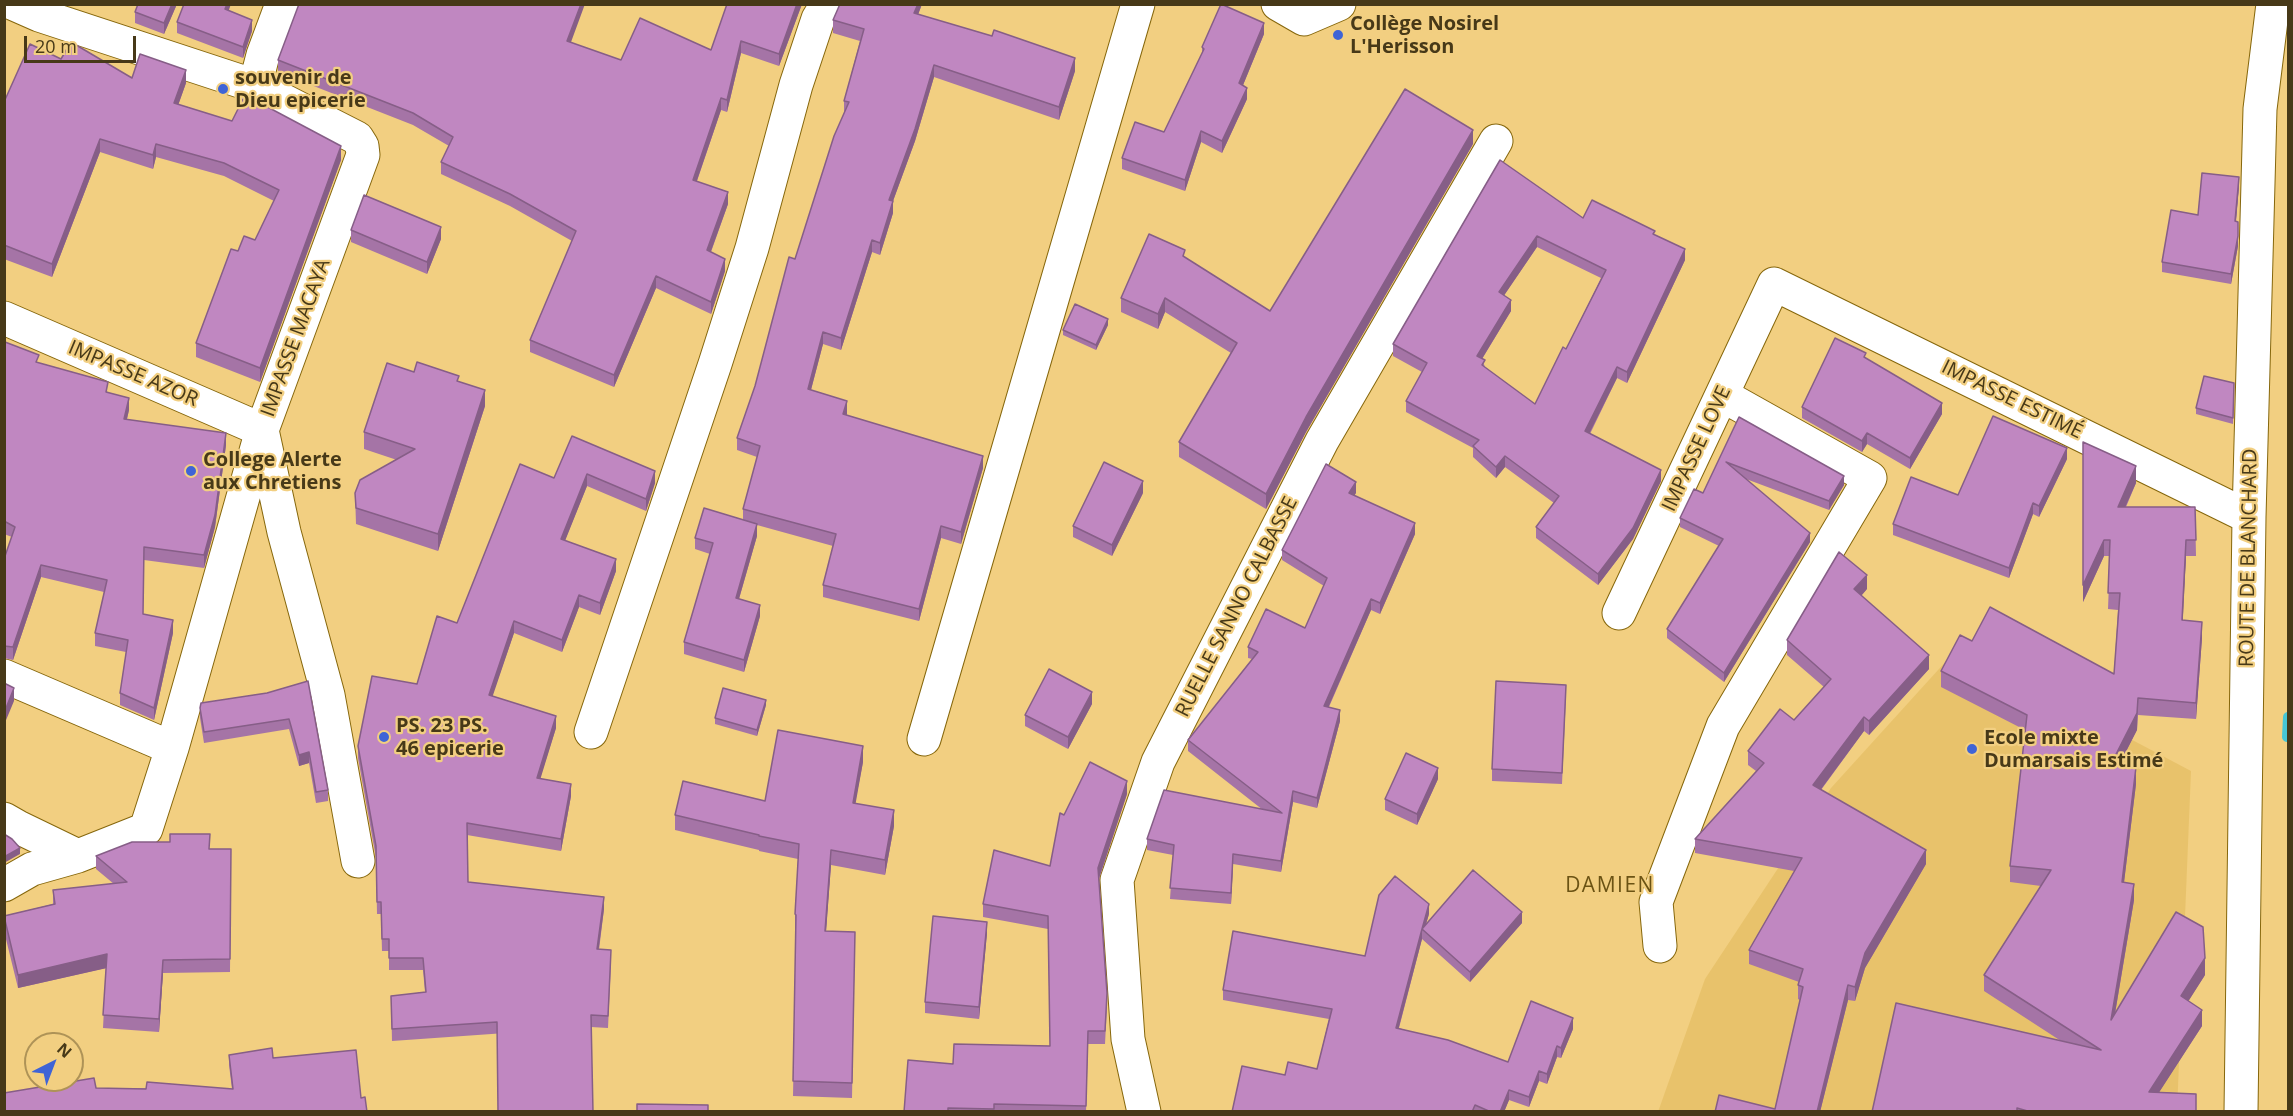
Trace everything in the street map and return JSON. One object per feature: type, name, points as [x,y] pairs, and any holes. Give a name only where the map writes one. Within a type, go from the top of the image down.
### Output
[{"type":"street","points":[[255,86],[263,55],[282,4]]},
{"type":"street","points":[[591,732],[752,248],[796,85],[818,19],[826,4]]},
{"type":"street","points":[[924,739],[1138,4]]},
{"type":"street","points":[[1278,4],[1304,19],[1339,4]]},
{"type":"street","name":"ROUTE DE BLANCHARD","points":[[2241,1112],[2249,517],[2260,109],[2273,4]]},
{"type":"street","name":"IMPASSE MACAYA","points":[[4,885],[32,870],[78,856],[146,829],[172,748],[262,430],[363,155],[362,146],[357,138],[255,86],[33,8]]},
{"type":"street","name":"RUELLE SANNO CALBASSE","points":[[1144,1112],[1128,1039],[1118,880],[1158,762],[1322,441],[1496,141]]},
{"type":"street","name":"IMPASSE ESTIMÉ","points":[[1774,284],[2249,517]]},
{"type":"street","name":"IMPASSE LOVE","points":[[1619,613],[1774,284]]},
{"type":"street","name":"IMPASSE AZOR","points":[[4,318],[262,430]]},
{"type":"street","points":[[1660,946],[1656,902],[1723,726],[1870,478],[1722,395]]},
{"type":"street","points":[[262,430],[284,532],[328,695],[358,861]]},
{"type":"street","points":[[4,676],[172,748]]},
{"type":"street","points":[[4,819],[78,856]]},
{"type":"shaded area","points":[[1958,648],[2191,771],[2177,1111],[1658,1112],[1705,979],[1831,788]]},
{"type":"building","points":[[138,4],[172,4],[164,23],[135,12]]},
{"type":"building","points":[[184,4],[227,4],[225,9],[252,20],[243,47],[177,22]]},
{"type":"building","points":[[299,4],[581,4],[567,41],[621,60],[640,18],[711,50],[727,4],[797,4],[779,54],[741,41],[727,100],[721,98],[693,180],[728,192],[707,250],[725,259],[711,302],[656,276],[614,375],[530,340],[576,231],[510,194],[441,162],[453,137],[413,113],[278,60]]},
{"type":"building","points":[[840,4],[918,4],[914,13],[992,36],[994,30],[1075,58],[1059,107],[934,65],[915,129],[889,200],[893,201],[880,243],[872,240],[841,338],[823,332],[808,389],[847,401],[843,414],[983,456],[961,532],[941,526],[919,609],[823,585],[836,534],[743,509],[760,446],[737,438],[755,386],[789,257],[795,259],[834,136],[849,102],[844,101],[864,29],[833,20]]},
{"type":"building","points":[[1221,4],[1264,23],[1239,83],[1247,88],[1222,141],[1201,131],[1185,180],[1122,158],[1135,122],[1164,132],[1204,49],[1202,47]]},
{"type":"building","points":[[71,42],[132,78],[140,54],[186,70],[174,103],[232,121],[245,95],[341,146],[260,368],[196,343],[231,249],[238,251],[244,236],[255,240],[279,190],[224,163],[156,144],[153,155],[100,139],[52,264],[4,245],[4,102],[30,44],[61,59]]},
{"type":"building","points":[[1405,89],[1473,130],[1306,417],[1266,494],[1179,442],[1237,343],[1165,298],[1158,314],[1121,298],[1149,234],[1185,250],[1183,256],[1270,311]]},
{"type":"building","points":[[1500,160],[1583,218],[1592,200],[1655,231],[1653,234],[1685,249],[1627,372],[1617,367],[1585,431],[1661,470],[1633,528],[1598,574],[1536,527],[1559,496],[1505,456],[1496,467],[1473,446],[1479,440],[1406,401],[1427,363],[1393,344]],"holes":[[[1537,236],[1606,270],[1566,349],[1563,347],[1535,404],[1482,365],[1485,360],[1477,356],[1511,300],[1499,292]]]},
{"type":"building","points":[[2202,173],[2239,177],[2235,221],[2238,222],[2238,236],[2231,274],[2162,262],[2171,210],[2198,215]]},
{"type":"building","points":[[364,195],[441,227],[427,262],[351,230]]},
{"type":"building","points":[[1075,304],[1108,319],[1096,345],[1063,330]]},
{"type":"building","points":[[1835,338],[1866,353],[1864,357],[1942,403],[1910,458],[1867,433],[1862,441],[1802,407]]},
{"type":"building","points":[[5,342],[39,355],[36,362],[108,382],[106,392],[129,398],[124,419],[226,433],[215,515],[204,555],[144,547],[143,614],[173,620],[154,708],[120,693],[128,640],[95,633],[107,580],[41,565],[13,647],[4,646],[4,559],[15,527],[4,521]]},
{"type":"building","points":[[417,362],[459,376],[457,381],[485,390],[438,534],[356,508],[355,493],[360,480],[415,449],[364,432],[387,363],[414,372]]},
{"type":"building","points":[[2204,376],[2234,383],[2233,418],[2196,408]]},
{"type":"building","points":[[1993,416],[2067,448],[2039,506],[2033,503],[2009,568],[1893,524],[1911,477],[1958,495]]},
{"type":"building","points":[[1739,417],[1844,476],[1829,501],[1726,462],[1810,533],[1724,673],[1667,629],[1723,539],[1680,518],[1694,489],[1703,493]]},
{"type":"building","points":[[572,436],[655,471],[646,499],[587,474],[561,539],[616,559],[600,603],[579,595],[562,640],[514,621],[489,695],[556,716],[537,778],[571,784],[561,839],[467,823],[468,882],[604,897],[597,949],[611,950],[608,1016],[591,1015],[593,1112],[498,1112],[497,1022],[392,1029],[391,996],[426,992],[423,958],[389,958],[389,939],[382,939],[381,902],[377,902],[376,846],[358,746],[372,676],[417,684],[437,616],[457,623],[520,464],[554,478]]},
{"type":"building","points":[[2083,442],[2136,466],[2118,507],[2195,507],[2196,540],[2186,540],[2182,620],[2202,622],[2196,703],[2138,698],[2137,713],[2111,764],[2136,767],[2122,882],[2134,884],[2111,1020],[2176,912],[2203,927],[2205,958],[2181,996],[2202,1010],[2149,1092],[2196,1094],[2196,1112],[2031,1112],[2017,1108],[2017,1112],[1872,1112],[1896,1003],[2101,1050],[1984,975],[2051,870],[2010,866],[2027,715],[1941,671],[1960,635],[1972,641],[1990,607],[2114,674],[2120,593],[2108,593],[2110,540],[2104,540],[2083,585]]},
{"type":"building","points":[[1104,462],[1143,481],[1112,545],[1073,526]]},
{"type":"building","points":[[1326,464],[1356,482],[1349,493],[1415,523],[1380,603],[1371,599],[1324,706],[1340,710],[1317,798],[1293,791],[1281,861],[1233,854],[1231,893],[1170,888],[1174,845],[1147,839],[1164,790],[1282,813],[1188,740],[1258,652],[1248,647],[1266,609],[1305,628],[1327,578],[1282,550]]},
{"type":"building","points":[[704,508],[757,524],[736,598],[760,605],[744,660],[684,642],[713,543],[695,538]]},
{"type":"building","points":[[1839,552],[1867,575],[1854,589],[1929,655],[1869,721],[1864,717],[1813,785],[1926,850],[1865,953],[1855,987],[1848,985],[1817,1112],[1715,1112],[1719,1095],[1775,1109],[1803,987],[1798,985],[1803,969],[1749,950],[1802,858],[1695,839],[1764,763],[1748,751],[1780,709],[1794,720],[1831,679],[1787,640]]},
{"type":"building","points":[[1049,669],[1092,692],[1068,737],[1025,715]]},
{"type":"building","points":[[308,681],[328,790],[316,792],[309,752],[299,755],[289,719],[204,732],[201,703],[267,693]]},
{"type":"building","points":[[1496,681],[1566,685],[1562,773],[1492,769]]},
{"type":"building","points":[[4,683],[14,688],[4,713]]},
{"type":"building","points":[[723,688],[766,700],[757,730],[715,718]]},
{"type":"building","points":[[778,730],[863,746],[853,803],[894,810],[885,860],[831,850],[825,931],[855,932],[852,1083],[793,1081],[795,914],[799,844],[675,815],[683,781],[765,801]]},
{"type":"building","points":[[1406,753],[1438,768],[1417,814],[1385,799]]},
{"type":"building","points":[[1090,762],[1127,781],[1098,868],[1107,993],[1105,1031],[1088,1031],[1086,1106],[994,1104],[994,1109],[948,1108],[948,1112],[904,1112],[908,1060],[953,1064],[954,1044],[1050,1046],[1048,916],[983,904],[994,850],[1050,866],[1060,813],[1064,815]]},
{"type":"building","points":[[4,834],[20,848],[4,857]]},
{"type":"building","points":[[170,834],[210,834],[209,849],[231,849],[230,959],[163,960],[159,1019],[103,1015],[107,954],[18,975],[4,916],[55,904],[53,890],[127,882],[96,856],[132,842],[170,842]]},
{"type":"building","points":[[1473,870],[1522,912],[1470,972],[1422,929]]},
{"type":"building","points":[[1395,876],[1429,904],[1396,1028],[1448,1040],[1508,1062],[1531,1001],[1573,1018],[1561,1048],[1557,1046],[1547,1074],[1539,1071],[1529,1097],[1509,1090],[1500,1112],[1491,1112],[1475,1105],[1472,1112],[1232,1112],[1242,1066],[1285,1075],[1288,1062],[1317,1069],[1332,1009],[1223,990],[1233,931],[1365,956],[1379,895]]},
{"type":"building","points":[[933,916],[987,922],[979,1007],[925,1002]]},
{"type":"building","points":[[272,1048],[273,1058],[356,1050],[361,1098],[365,1097],[367,1112],[4,1112],[4,1093],[24,1090],[24,1092],[84,1092],[84,1080],[94,1078],[96,1088],[146,1089],[147,1082],[233,1089],[229,1055]]},
{"type":"building","points":[[637,1104],[708,1105],[708,1112],[637,1112]]},
{"type":"waterway","points":[[2287,737],[2288,717]]},
{"type":"place","name":"Collège Nosirel L'Herisson","points":[[1338,35]]},
{"type":"place","name":"souvenir de Dieu epicerie","points":[[223,89]]},
{"type":"place","name":"College Alerte aux Chretiens","points":[[191,471]]},
{"type":"place","name":"PS. 23 PS. 46 epicerie","points":[[384,737]]},
{"type":"place","name":"Ecole mixte Dumarsais Estimé","points":[[1972,749]]},
{"type":"district","name":"DAMIEN","points":[[1610,886]]}]
